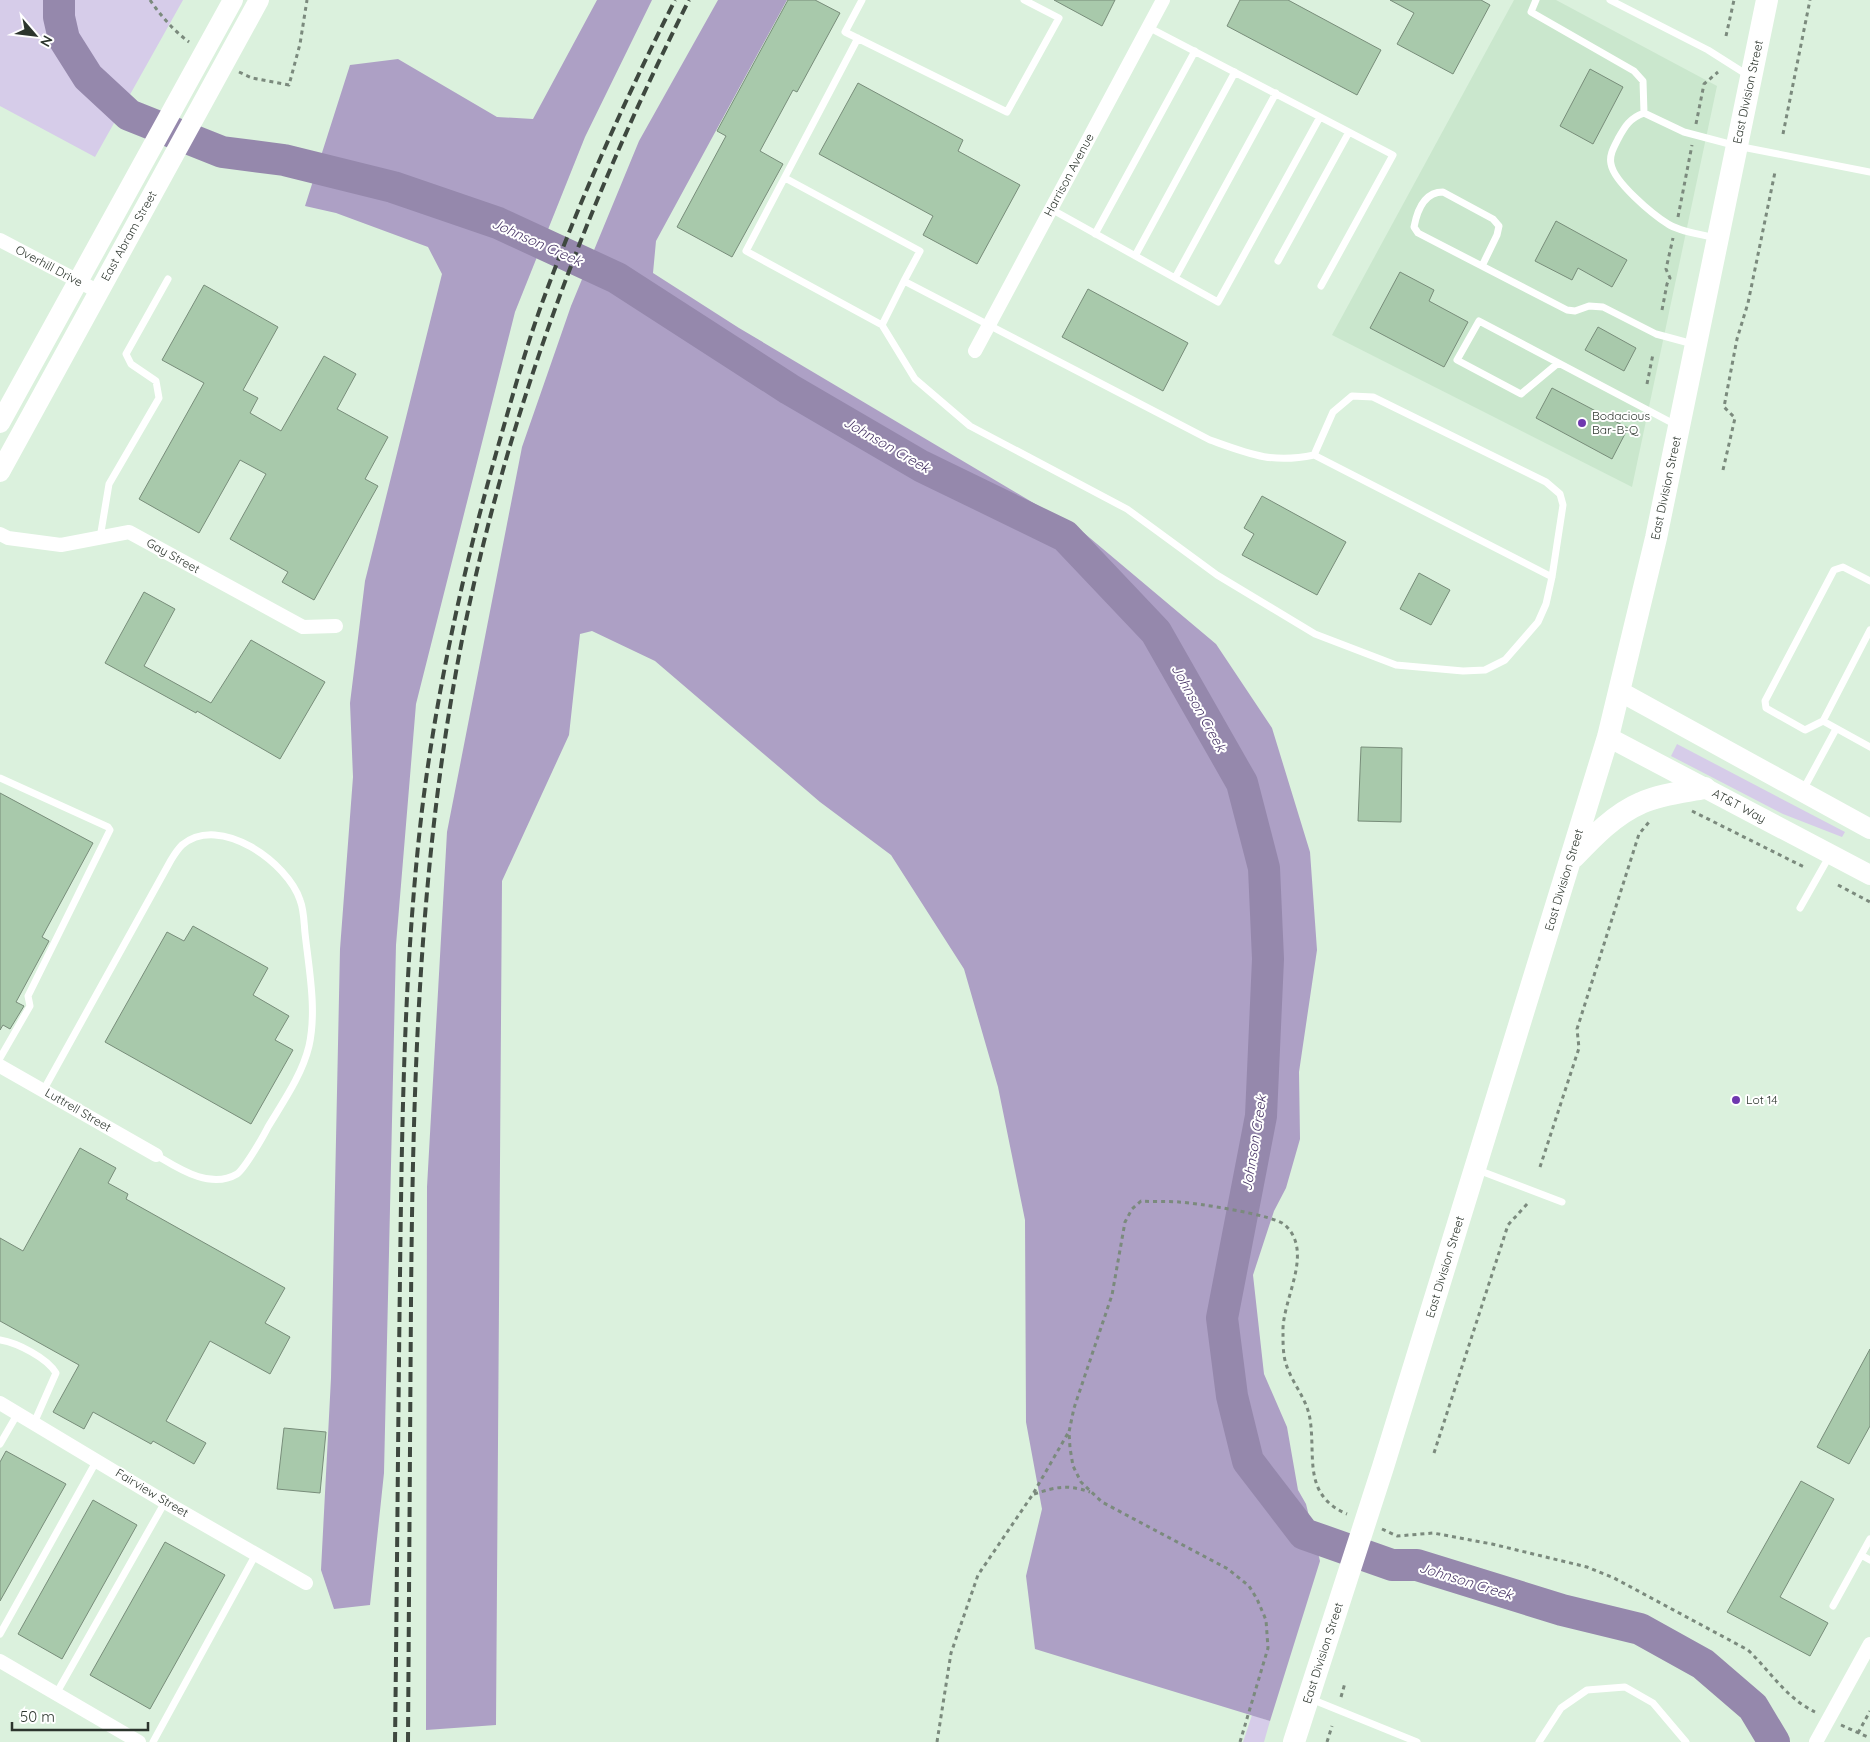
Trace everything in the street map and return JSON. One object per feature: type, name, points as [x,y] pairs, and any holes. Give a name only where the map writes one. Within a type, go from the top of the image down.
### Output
[{"type":"main road","name":"East Abram Street","points":[[0,423],[77,280],[233,0]]},
{"type":"main road","name":"East Abram Street","points":[[0,472],[260,0]]},
{"type":"main road","name":"East Division Street","points":[[1294,1742],[1383,1467],[1608,737],[1656,538],[1767,0]]},
{"type":"main road","points":[[1619,691],[1870,828]]},
{"type":"main road","name":"AT&T Way","points":[[1608,737],[1870,875]]},
{"type":"main road","points":[[1570,861],[1593,837],[1640,803],[1668,794],[1706,788]]},
{"type":"street","name":"Harrison Avenue","points":[[974,351],[1163,0]]},
{"type":"street","name":"Overhill Drive","points":[[0,240],[99,292]]},
{"type":"street","name":"Gay Street","points":[[0,534],[8,538],[61,545],[129,532],[303,627],[336,626]]},
{"type":"street","name":"Luttrell Street","points":[[0,1066],[156,1155]]},
{"type":"street","name":"Fairview Street","points":[[0,1403],[98,1460],[165,1502],[306,1583]]},
{"type":"street","points":[[1816,1742],[1870,1644]]},
{"type":"street","points":[[0,1661],[139,1742]]},
{"type":"lane","points":[[862,0],[845,32],[1007,112],[1059,18],[1024,0]]},
{"type":"lane","points":[[1536,0],[1531,12],[1634,71],[1643,81],[1644,113]]},
{"type":"lane","points":[[1610,0],[1708,50],[1751,78]]},
{"type":"lane","points":[[1148,27],[1392,155],[1321,286]]},
{"type":"lane","points":[[858,38],[746,250],[882,324],[915,379],[970,426],[1127,509],[1217,575],[1315,634],[1396,665],[1463,671],[1485,670],[1505,660],[1538,622],[1546,604],[1563,505],[1560,494],[1546,482],[1373,397],[1352,396],[1333,412],[1314,455]]},
{"type":"lane","points":[[1095,234],[1195,51]]},
{"type":"lane","points":[[1135,256],[1235,72]]},
{"type":"lane","points":[[1175,278],[1276,94]]},
{"type":"lane","points":[[1718,239],[1669,225],[1644,204],[1614,174],[1610,162],[1612,149],[1628,122],[1635,116],[1644,113],[1684,132],[1737,146],[1870,172]]},
{"type":"lane","points":[[1050,209],[1218,302],[1320,117]]},
{"type":"lane","points":[[1278,261],[1348,132]]},
{"type":"lane","points":[[784,178],[920,251],[882,324]]},
{"type":"lane","points":[[1482,266],[1498,235],[1499,226],[1493,218],[1443,192],[1428,195],[1416,217],[1414,227],[1418,233],[1567,310],[1575,311],[1589,306],[1603,307],[1656,334],[1696,344]]},
{"type":"lane","points":[[100,538],[110,484],[160,398],[156,381],[131,364],[126,354],[168,279]]},
{"type":"lane","points":[[904,282],[1210,440],[1258,457],[1298,458],[1314,455],[1552,577]]},
{"type":"lane","points":[[1557,364],[1521,394],[1457,360],[1479,321],[1679,427]]},
{"type":"lane","points":[[1870,581],[1843,567],[1834,570],[1765,702],[1766,708],[1805,730],[1822,721],[1870,630]]},
{"type":"lane","points":[[1822,721],[1870,747]]},
{"type":"lane","points":[[1801,792],[1836,728]]},
{"type":"lane","points":[[0,778],[108,827],[110,830],[109,837],[28,996],[30,1006],[0,1058]]},
{"type":"lane","points":[[43,1091],[171,860],[182,845],[196,838],[217,834],[234,838],[252,847],[292,881],[301,901],[312,1011],[309,1046],[297,1077],[259,1143],[237,1174],[218,1179],[198,1177],[156,1155]]},
{"type":"lane","points":[[1800,908],[1830,854]]},
{"type":"lane","points":[[1475,1169],[1562,1202]]},
{"type":"lane","points":[[0,1340],[10,1342],[51,1365],[56,1373],[34,1422]]},
{"type":"lane","points":[[0,1444],[18,1413]]},
{"type":"lane","points":[[0,1634],[98,1460]]},
{"type":"lane","points":[[56,1694],[165,1502]]},
{"type":"lane","points":[[1833,1606],[1870,1539]]},
{"type":"lane","points":[[153,1742],[256,1554]]},
{"type":"lane","points":[[1861,1555],[1870,1560]]},
{"type":"lane","points":[[1539,1742],[1561,1708],[1587,1690],[1625,1687],[1653,1703],[1686,1742]]},
{"type":"lane","points":[[1309,1698],[1417,1742]]},
{"type":"path","points":[[1726,36],[1734,0]]},
{"type":"path","points":[[1783,134],[1810,0]]},
{"type":"path","points":[[1696,123],[1704,84],[1718,72]]},
{"type":"path","points":[[1678,218],[1692,145]]},
{"type":"path","points":[[1723,470],[1735,418],[1724,407],[1737,339],[1748,303],[1775,172]]},
{"type":"path","points":[[1662,310],[1666,284],[1670,278],[1666,270],[1673,238]]},
{"type":"path","points":[[1647,384],[1653,354]]},
{"type":"path","points":[[1691,810],[1804,867]]},
{"type":"path","points":[[1540,1167],[1578,1048],[1577,1029],[1639,834],[1652,817]]},
{"type":"path","points":[[1838,885],[1870,902]]},
{"type":"path","points":[[937,1742],[950,1653],[978,1575],[1033,1494],[1069,1432],[1074,1408],[1112,1295],[1123,1230],[1132,1209],[1141,1202],[1179,1202],[1268,1216],[1285,1224],[1297,1244],[1297,1266],[1286,1302],[1283,1331],[1286,1363],[1310,1418],[1312,1472],[1322,1494],[1331,1505],[1336,1510],[1354,1517]]},
{"type":"path","points":[[1434,1453],[1508,1225],[1528,1203]]},
{"type":"path","points":[[1069,1432],[1073,1466],[1081,1482],[1102,1502],[1228,1569],[1249,1586],[1257,1599],[1266,1620],[1268,1648],[1240,1742]]},
{"type":"path","points":[[1033,1494],[1060,1486],[1072,1486],[1091,1492]]},
{"type":"path","points":[[1380,1528],[1398,1536],[1433,1533],[1492,1544],[1587,1567],[1614,1578],[1748,1650],[1762,1663],[1782,1689],[1806,1708]]},
{"type":"path","points":[[1341,1697],[1345,1683]]},
{"type":"path","points":[[1858,1733],[1870,1711]]},
{"type":"path","points":[[1326,1742],[1332,1726]]},
{"type":"path","points":[[1847,1728],[1870,1738]]},
{"type":"shaded area","points":[[0,0],[183,0],[95,157],[0,106]]},
{"type":"shaded area","points":[[597,0],[652,0],[585,137],[515,312],[416,704],[396,945],[384,1473],[370,1605],[334,1609],[321,1570],[331,1378],[340,949],[353,777],[350,703],[365,581],[442,274],[428,247],[336,213],[305,206],[350,65],[398,59],[497,117],[533,119]]},
{"type":"shaded area","points":[[718,0],[787,0],[656,241],[653,273],[739,328],[1084,533],[1216,644],[1272,728],[1310,852],[1317,950],[1299,1072],[1300,1139],[1286,1188],[1274,1211],[1253,1275],[1264,1374],[1287,1427],[1298,1490],[1306,1504],[1320,1561],[1270,1721],[1035,1649],[1026,1576],[1042,1509],[1026,1422],[1025,1220],[998,1087],[964,969],[891,855],[820,802],[655,661],[592,631],[580,634],[569,735],[502,881],[496,1725],[426,1730],[427,1187],[447,832],[522,447],[571,306],[639,141]]},
{"type":"shaded area","points":[[1514,0],[1556,0],[1717,86],[1632,487],[1332,335]]},
{"type":"shaded area","points":[[1677,744],[1845,832],[1842,837],[1783,814],[1671,756]]},
{"type":"shaded area","points":[[1252,1715],[1270,1721],[1264,1742],[1243,1742]]},
{"type":"building","points":[[788,0],[815,0],[840,13],[797,92],[793,90],[760,151],[783,164],[732,257],[677,227],[726,136],[717,131]]},
{"type":"building","points":[[1054,0],[1115,0],[1102,26]]},
{"type":"building","points":[[1240,0],[1288,0],[1381,50],[1357,95],[1227,26]]},
{"type":"building","points":[[1390,0],[1481,0],[1490,5],[1453,74],[1397,44],[1414,13]]},
{"type":"building","points":[[1590,69],[1623,87],[1593,144],[1560,126]]},
{"type":"building","points":[[858,83],[963,140],[958,151],[1020,185],[977,264],[923,235],[933,216],[819,154]]},
{"type":"building","points":[[1556,221],[1627,260],[1612,287],[1578,268],[1572,280],[1535,261]]},
{"type":"building","points":[[1400,272],[1434,290],[1429,301],[1468,322],[1444,367],[1370,328]]},
{"type":"building","points":[[204,285],[278,327],[243,390],[258,398],[250,413],[281,431],[324,356],[356,374],[337,409],[388,437],[365,479],[378,486],[314,600],[282,582],[288,572],[230,539],[266,474],[240,460],[199,533],[139,499],[204,383],[162,360]]},
{"type":"building","points":[[1088,289],[1188,343],[1163,391],[1062,337]]},
{"type":"building","points":[[1598,327],[1636,348],[1624,371],[1585,350]]},
{"type":"building","name":"Bodacious Bar-B-Q","points":[[1552,388],[1628,428],[1612,459],[1536,418]]},
{"type":"building","points":[[1262,496],[1346,542],[1317,595],[1242,555],[1254,534],[1244,528]]},
{"type":"building","points":[[1419,573],[1450,590],[1431,625],[1400,609]]},
{"type":"building","points":[[144,592],[175,609],[144,666],[211,703],[251,640],[325,682],[280,759],[197,711],[196,713],[105,663]]},
{"type":"building","points":[[1361,747],[1402,748],[1401,822],[1358,821]]},
{"type":"building","points":[[0,793],[93,843],[42,937],[49,941],[16,1002],[24,1006],[10,1029],[3,1025],[0,1030]]},
{"type":"building","points":[[193,926],[268,968],[253,995],[289,1016],[275,1040],[293,1050],[251,1124],[105,1042],[167,932],[184,941]]},
{"type":"building","points":[[80,1148],[116,1168],[108,1183],[128,1194],[126,1199],[285,1288],[265,1323],[290,1337],[270,1374],[210,1341],[166,1421],[206,1443],[194,1464],[153,1441],[151,1444],[93,1412],[84,1429],[53,1412],[79,1365],[0,1321],[0,1238],[23,1251]]},
{"type":"building","points":[[1870,1349],[1870,1426],[1849,1464],[1817,1447]]},
{"type":"building","points":[[284,1428],[326,1432],[320,1493],[277,1489]]},
{"type":"building","points":[[6,1451],[66,1484],[0,1601],[0,1462]]},
{"type":"building","points":[[1801,1481],[1834,1499],[1780,1597],[1828,1623],[1810,1656],[1727,1612]]},
{"type":"building","points":[[93,1500],[137,1525],[62,1659],[18,1634]]},
{"type":"building","points":[[165,1542],[225,1575],[150,1709],[90,1675]]},
{"type":"waterway","name":"Johnson Creek","points":[[59,0],[59,17],[64,39],[88,77],[129,115],[222,152],[284,160],[393,187],[498,223],[617,278],[789,389],[921,466],[1065,536],[1156,632],[1242,783],[1264,868],[1268,959],[1261,1116],[1222,1318],[1232,1396],[1248,1461],[1304,1534],[1392,1565],[1417,1565],[1562,1610],[1640,1629],[1703,1664],[1753,1707],[1774,1742]]},
{"type":"railway","points":[[395,1742],[405,1042],[416,868],[435,719],[473,538],[532,333],[559,257],[590,183],[675,0]]},
{"type":"railway","points":[[408,1742],[414,1123],[423,944],[431,854],[441,765],[455,676],[473,588],[492,512],[513,436],[537,361],[591,214],[622,142],[689,0]]},
{"type":"place","name":"Bodacious Bar-B-Q","points":[[1582,423]]},
{"type":"place","name":"Lot 14","points":[[1736,1100]]}]
